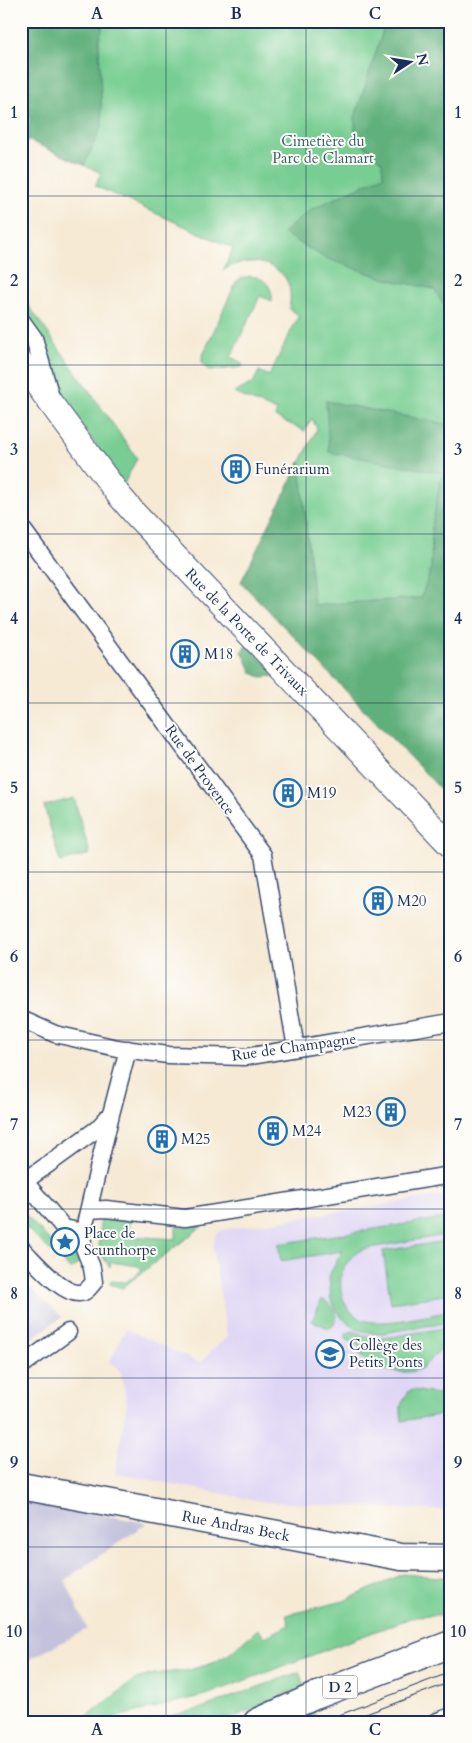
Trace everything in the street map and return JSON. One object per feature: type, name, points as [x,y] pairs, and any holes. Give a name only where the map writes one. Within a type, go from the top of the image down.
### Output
[{"type":"main road","name":"Rue Andras Beck","points":[[21,1486],[401,1558],[451,1558]]},
{"type":"main road","name":"D 2","points":[[257,1722],[315,1696],[451,1644]]},
{"type":"street","name":"Rue de la Porte de Trivaux","points":[[21,320],[34,338],[55,408]]},
{"type":"street","name":"Rue de la Porte de Trivaux","points":[[21,363],[134,514],[451,846]]},
{"type":"street","name":"Rue de Provence","points":[[21,527],[263,855],[296,1048]]},
{"type":"street","name":"Rue de Champagne","points":[[21,1019],[55,1034],[128,1050],[168,1055],[245,1057],[451,1022]]},
{"type":"street","points":[[21,1248],[65,1290],[79,1293],[88,1290],[94,1282],[92,1267],[84,1252],[83,1232],[128,1050]]},
{"type":"street","points":[[83,1232],[64,1228],[23,1183],[97,1129],[111,1114]]},
{"type":"street","points":[[89,1210],[106,1209],[185,1218],[451,1175]]},
{"type":"street","points":[[21,1366],[68,1332]]},
{"type":"street","points":[[435,1722],[451,1716]]},
{"type":"shaded area","name":"Collège des Petits Ponts","points":[[451,1194],[451,1511],[265,1502],[115,1473],[127,1403],[121,1373],[116,1366],[109,1362],[126,1329],[200,1363],[227,1337],[213,1249],[216,1234],[222,1230]]},
{"type":"shaded area","points":[[21,1280],[62,1317],[21,1346]]},
{"type":"shaded area","points":[[21,1500],[147,1523],[65,1580],[87,1629],[21,1664]]},
{"type":"green space","name":"Cimetière du Parc de Clamart","points":[[21,21],[451,21],[451,799],[241,582],[317,429],[312,418],[305,431],[275,417],[277,411],[234,393],[253,383],[259,371],[269,376],[299,315],[289,309],[290,294],[286,279],[273,267],[256,262],[238,264],[223,271],[233,248],[95,186],[101,173],[28,140],[21,154]]},
{"type":"green space","points":[[21,21],[104,21],[99,40],[102,126],[84,165],[28,140],[31,118],[21,99]]},
{"type":"green space","points":[[386,21],[451,21],[451,317],[434,289],[386,279],[325,258],[283,233],[310,210],[383,176],[382,162],[355,137],[355,117]]},
{"type":"green space","points":[[250,276],[259,278],[267,283],[271,291],[272,301],[260,296],[231,357],[242,363],[242,367],[209,371],[202,364],[202,357],[236,282],[241,278]]},
{"type":"green space","points":[[21,295],[137,458],[124,484],[21,341]]},
{"type":"green space","points":[[451,368],[451,800],[241,582],[300,462],[314,605],[421,598],[431,569],[432,525],[442,473],[329,452],[326,401],[450,425]]},
{"type":"green space","points":[[248,645],[279,676],[261,677],[252,673],[242,651]]},
{"type":"green space","points":[[74,798],[90,854],[60,862],[44,806]]},
{"type":"green space","points":[[21,1210],[52,1243],[59,1247],[66,1235],[72,1240],[80,1262],[71,1270],[21,1223]]},
{"type":"green space","points":[[451,1217],[451,1234],[369,1248],[356,1253],[345,1266],[341,1284],[344,1301],[355,1316],[363,1320],[371,1322],[393,1321],[451,1311],[451,1322],[377,1334],[356,1329],[341,1317],[331,1300],[329,1276],[342,1251],[281,1261],[278,1244]]},
{"type":"green space","points":[[101,1220],[130,1221],[128,1236],[176,1239],[176,1227],[200,1225],[201,1227],[122,1288],[110,1284],[111,1281],[126,1282],[142,1270],[138,1266],[111,1262],[110,1267],[99,1245]]},
{"type":"green space","points":[[451,1240],[451,1294],[391,1303],[383,1251]]},
{"type":"green space","points":[[322,1299],[333,1308],[336,1314],[335,1322],[329,1328],[312,1321]]},
{"type":"green space","points":[[451,1327],[451,1344],[439,1351],[427,1364],[410,1372],[391,1371],[374,1366],[359,1353],[362,1348],[346,1339],[346,1334],[353,1331],[377,1339]]},
{"type":"green space","points":[[451,1390],[451,1413],[402,1421],[402,1402],[409,1391],[435,1394]]},
{"type":"green space","points":[[403,1574],[451,1578],[451,1614],[416,1616],[209,1694],[96,1722],[75,1722],[90,1714],[136,1679],[155,1674],[189,1670],[213,1663],[229,1654],[258,1629],[265,1637],[289,1625],[286,1615],[344,1601]]},
{"type":"green space","points":[[299,1672],[304,1686],[223,1722],[146,1722],[199,1709]]},
{"type":"green space","points":[[314,1711],[318,1722],[290,1722]]},
{"type":"tram line","points":[[321,1722],[451,1672]]},
{"type":"tram line","points":[[345,1722],[451,1682]]},
{"type":"tram line","points":[[21,1712],[30,1722]]},
{"type":"place","name":"Funérarium","points":[[236,469]]},
{"type":"place","name":"M18","points":[[185,654]]},
{"type":"place","name":"M19","points":[[288,793]]},
{"type":"place","name":"M20","points":[[378,901]]},
{"type":"place","name":"M23","points":[[391,1112]]},
{"type":"place","name":"M24","points":[[273,1131]]},
{"type":"place","name":"M25","points":[[162,1139]]},
{"type":"place","name":"Place de Scunthorpe","points":[[65,1242]]},
{"type":"place","name":"Collège des Petits Ponts","points":[[330,1354]]}]
